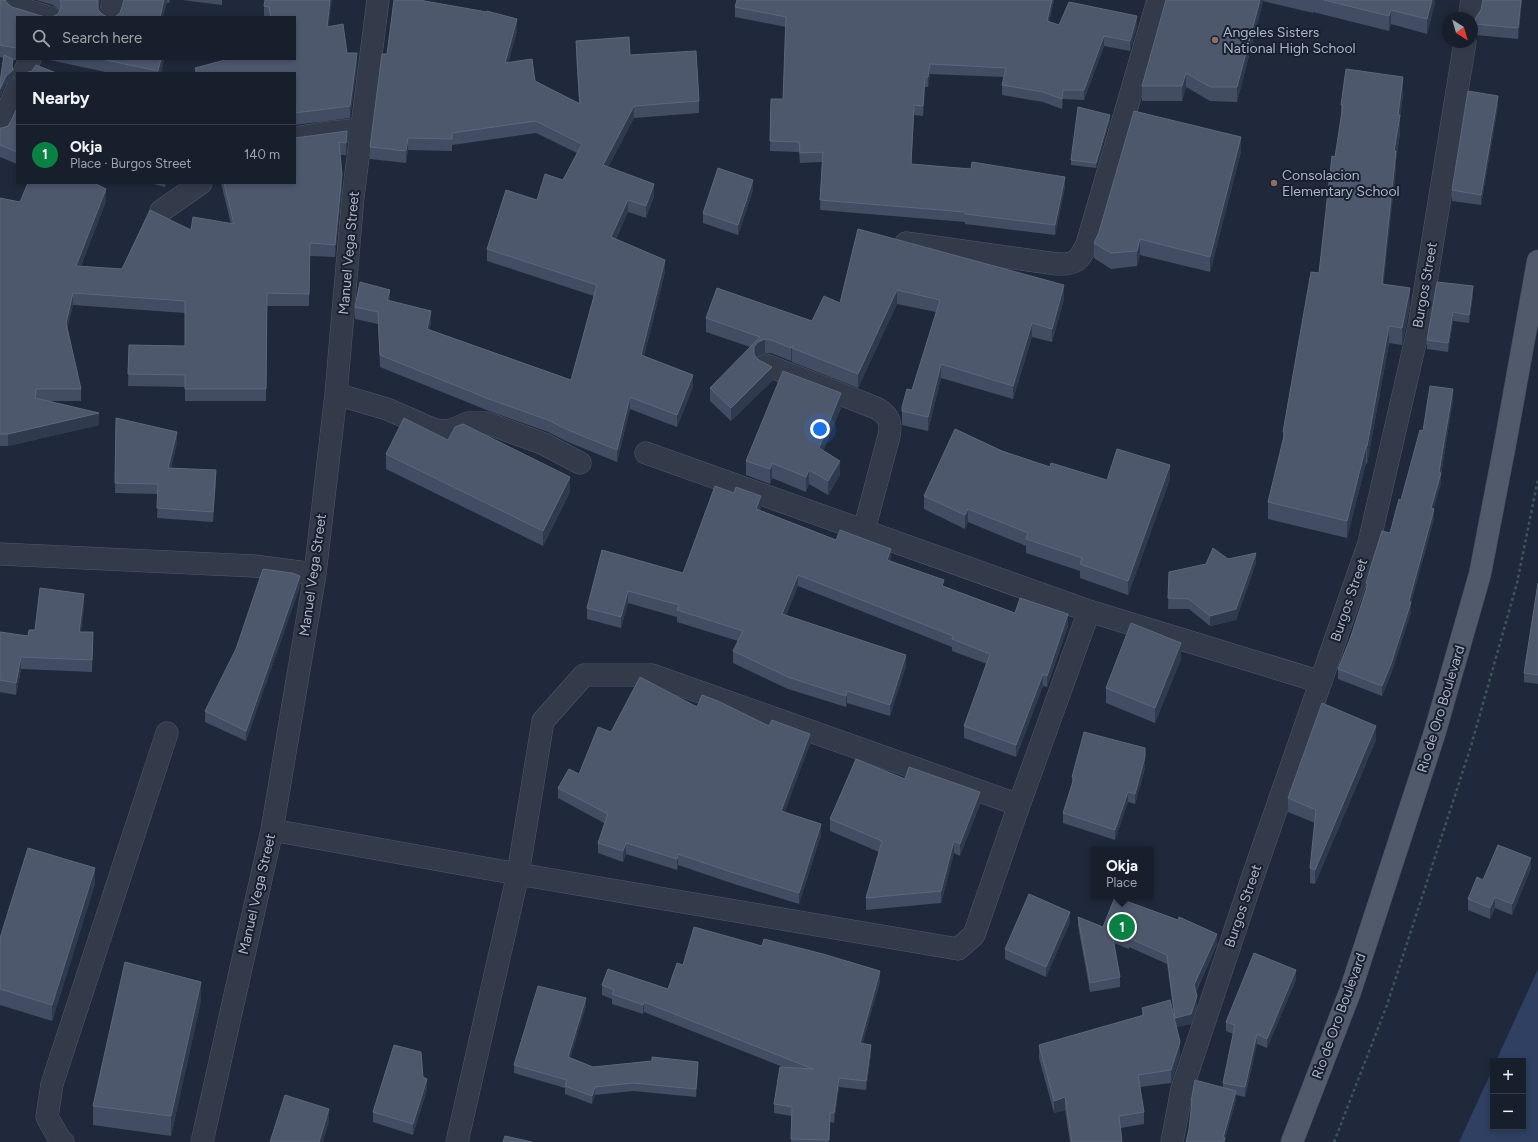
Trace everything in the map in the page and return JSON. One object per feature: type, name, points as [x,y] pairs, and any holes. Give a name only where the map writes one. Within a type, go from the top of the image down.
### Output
[{"type":"main road","name":"Rio de Oro Boulevard","points":[[1292,1142],[1350,992],[1434,735],[1480,574],[1538,261]]},
{"type":"street","points":[[110,16],[113,0]]},
{"type":"street","name":"Manuel Vega Street","points":[[202,1142],[272,830],[315,574],[336,394],[353,197],[378,0]]},
{"type":"street","points":[[906,244],[1068,265],[1080,259],[1087,244],[1158,0]]},
{"type":"street","points":[[1470,12],[1472,0]]},
{"type":"street","points":[[16,7],[46,16]]},
{"type":"street","name":"Burgos Street","points":[[1172,1142],[1182,1089],[1250,883],[1369,543],[1419,326],[1464,48]]},
{"type":"street","points":[[24,72],[30,60]]},
{"type":"street","points":[[0,128],[16,91]]},
{"type":"street","points":[[296,138],[362,129]]},
{"type":"street","points":[[161,211],[200,184]]},
{"type":"street","points":[[766,365],[876,408],[888,417],[891,424],[889,436],[864,530]]},
{"type":"street","points":[[336,394],[387,409],[435,430],[448,431],[468,423],[487,423],[544,444],[580,463]]},
{"type":"street","points":[[646,453],[1089,611],[1321,682]]},
{"type":"street","points":[[0,554],[254,566],[315,574]]},
{"type":"street","points":[[272,830],[518,874],[958,949],[974,935],[1089,611]]},
{"type":"street","points":[[456,1142],[518,874],[543,721],[584,675],[652,675],[1019,805]]},
{"type":"street","points":[[62,1142],[46,1117],[52,1084],[168,733]]},
{"type":"path","points":[[1334,1142],[1387,1005],[1471,746],[1517,583],[1538,479]]},
{"type":"water","points":[[1538,969],[1538,1142],[1459,1142],[1490,1075],[1490,1130],[1526,1130],[1526,1058],[1497,1058]]},
{"type":"building","points":[[0,0],[5,0],[12,7],[42,16],[16,16],[16,48],[0,45]]},
{"type":"building","points":[[60,0],[98,0],[98,10],[105,16],[54,16],[58,14],[61,8]]},
{"type":"building","points":[[124,0],[164,0],[160,16],[116,16],[120,13]]},
{"type":"building","points":[[265,0],[330,0],[327,27],[343,24],[347,53],[357,53],[350,106],[296,113],[296,72],[197,72],[195,68],[225,60],[296,60],[296,16],[271,16],[269,7],[264,6]]},
{"type":"building","points":[[394,0],[419,0],[487,11],[517,19],[505,63],[532,59],[535,81],[580,104],[576,41],[629,37],[630,55],[696,51],[699,101],[634,106],[603,165],[654,184],[646,206],[628,200],[611,237],[665,260],[641,355],[693,375],[677,415],[630,397],[617,450],[548,420],[489,399],[380,355],[378,312],[355,307],[360,282],[390,290],[387,300],[431,311],[427,329],[571,380],[597,285],[487,249],[506,190],[537,200],[545,174],[563,180],[582,144],[536,121],[452,133],[452,139],[408,138],[406,151],[370,147],[382,54],[387,54]]},
{"type":"building","points":[[737,0],[1052,0],[1047,21],[1059,25],[1069,2],[1137,16],[1130,41],[1104,36],[1084,90],[1063,90],[1062,99],[1043,92],[1002,85],[1006,68],[930,64],[928,77],[925,77],[923,106],[914,105],[911,164],[971,169],[972,162],[1065,177],[1055,225],[965,214],[965,212],[820,200],[823,152],[800,153],[799,142],[770,141],[771,99],[783,99],[786,17],[735,7]]},
{"type":"building","name":"Angeles Sisters National High School","points":[[1166,0],[1260,0],[1237,87],[1210,87],[1186,73],[1182,86],[1142,86]]},
{"type":"building","points":[[1324,0],[1432,0],[1427,19],[1391,10],[1389,16]]},
{"type":"building","points":[[1483,0],[1521,0],[1518,28],[1478,24],[1478,14],[1481,10]]},
{"type":"building","points":[[4,55],[13,59],[13,70],[6,76],[0,89],[0,82]]},
{"type":"building","points":[[106,60],[161,60],[158,71]]},
{"type":"building","points":[[36,65],[54,72],[28,72],[32,71]]},
{"type":"building","points":[[1346,69],[1403,77],[1398,115],[1400,115],[1394,151],[1396,151],[1382,284],[1410,288],[1402,328],[1389,326],[1367,446],[1347,521],[1268,502],[1285,432],[1283,432],[1311,272],[1319,273],[1332,156],[1335,157],[1343,105],[1341,105]]},
{"type":"building","points":[[1468,91],[1498,96],[1481,195],[1452,190]]},
{"type":"building","points":[[1078,107],[1110,115],[1096,163],[1071,160]]},
{"type":"building","points":[[16,110],[16,152],[0,145],[0,128],[8,126]]},
{"type":"building","points":[[1134,111],[1241,137],[1210,257],[1140,239],[1137,251],[1111,253],[1094,243],[1099,232]]},
{"type":"building","points":[[347,131],[346,143],[339,142],[342,174],[335,245],[310,243],[309,294],[267,293],[266,389],[185,389],[185,375],[128,374],[129,345],[185,346],[185,301],[73,293],[66,323],[81,389],[36,389],[35,398],[99,413],[8,434],[0,434],[0,198],[20,202],[28,184],[96,184],[106,189],[76,266],[122,269],[150,210],[191,230],[193,217],[234,224],[224,184],[296,184],[296,138]]},
{"type":"building","points":[[718,168],[753,180],[738,225],[703,213]]},
{"type":"building","points":[[858,229],[1064,285],[1052,329],[1032,323],[1013,386],[941,364],[928,417],[902,411],[907,389],[912,390],[940,300],[897,290],[858,374],[792,348],[794,345],[791,348],[765,339],[758,342],[754,347],[754,354],[757,359],[772,367],[731,408],[710,388],[760,337],[706,318],[717,288],[812,321],[824,296],[840,303]]},
{"type":"building","points":[[1437,282],[1473,286],[1469,315],[1453,312],[1448,343],[1427,340]]},
{"type":"building","points":[[783,371],[841,393],[819,448],[840,461],[828,481],[809,470],[806,477],[772,463],[770,469],[746,461]]},
{"type":"building","points":[[1430,386],[1453,389],[1439,472],[1441,473],[1431,508],[1434,509],[1409,601],[1411,602],[1391,664],[1382,686],[1338,669],[1350,639],[1368,584],[1366,583],[1382,531],[1390,533],[1399,499],[1401,500],[1420,430],[1423,431]]},
{"type":"building","points":[[116,418],[177,432],[168,468],[216,470],[213,512],[157,508],[158,484],[115,483]]},
{"type":"building","points":[[404,418],[448,440],[455,427],[463,424],[570,477],[543,531],[386,454]]},
{"type":"building","points":[[955,429],[1002,451],[1050,467],[1051,463],[1107,480],[1117,449],[1170,465],[1128,581],[1080,564],[1082,558],[1026,539],[1028,533],[968,509],[965,515],[924,496]]},
{"type":"building","points":[[715,486],[734,493],[736,487],[761,496],[756,509],[836,540],[840,530],[891,549],[887,560],[944,580],[942,586],[1015,613],[1020,598],[1068,614],[1047,676],[1043,674],[1016,745],[964,726],[990,654],[952,639],[953,636],[798,575],[782,614],[906,655],[890,705],[847,691],[846,696],[788,677],[733,651],[743,631],[677,610],[679,605],[628,591],[621,617],[587,608],[602,550],[683,573]]},
{"type":"building","points":[[1213,548],[1228,559],[1256,553],[1236,609],[1210,616],[1189,599],[1168,598],[1169,572],[1206,564]]},
{"type":"building","points":[[263,569],[292,573],[300,576],[246,731],[205,711],[236,649]]},
{"type":"building","points":[[1538,583],[1538,675],[1524,673]]},
{"type":"building","points":[[40,588],[84,594],[79,632],[93,632],[92,660],[21,657],[16,683],[0,680],[0,632],[28,636],[29,630],[35,630]]},
{"type":"building","points":[[1131,623],[1181,643],[1155,708],[1106,688]]},
{"type":"building","points":[[640,677],[697,707],[702,695],[718,701],[769,726],[772,720],[810,734],[781,811],[821,824],[799,893],[678,854],[677,859],[626,843],[623,851],[598,843],[608,814],[558,788],[569,769],[579,774],[598,727],[611,732]]},
{"type":"building","points":[[1322,703],[1376,726],[1315,870],[1310,868],[1316,810],[1288,798]]},
{"type":"building","points":[[1084,732],[1145,748],[1145,757],[1135,794],[1128,792],[1115,830],[1063,813],[1074,778],[1072,777]]},
{"type":"building","points":[[856,759],[905,779],[909,767],[980,792],[960,844],[954,841],[941,891],[866,898],[882,841],[830,819]]},
{"type":"building","points":[[1498,845],[1531,858],[1512,904],[1495,897],[1490,908],[1468,899],[1477,877],[1483,880]]},
{"type":"building","points":[[28,848],[95,868],[52,1005],[0,989],[0,938]]},
{"type":"building","points":[[1029,894],[1070,912],[1046,967],[1005,949]]},
{"type":"building","points":[[1114,899],[1120,899],[1178,920],[1179,917],[1217,934],[1194,985],[1197,996],[1191,1014],[1175,1018],[1167,955],[1129,938],[1112,933],[1120,977],[1090,983],[1078,917],[1103,927]]},
{"type":"building","points":[[694,927],[762,946],[764,939],[823,954],[880,971],[860,1043],[871,1045],[866,1081],[839,1078],[834,1113],[830,1113],[829,1140],[791,1139],[792,1107],[774,1104],[780,1067],[813,1069],[644,1002],[643,1005],[612,994],[614,990],[602,985],[608,969],[668,989],[677,963],[683,965]]},
{"type":"building","points":[[1254,953],[1296,970],[1267,1039],[1257,1034],[1245,1087],[1223,1083],[1235,1025],[1226,1022]]},
{"type":"building","points":[[125,962],[201,982],[171,1116],[93,1106]]},
{"type":"building","points":[[538,986],[586,998],[568,1057],[593,1067],[652,1061],[652,1057],[698,1062],[696,1089],[633,1083],[595,1087],[592,1096],[565,1086],[567,1080],[514,1065]]},
{"type":"building","points":[[1170,1000],[1180,1042],[1171,1070],[1138,1075],[1144,1112],[1119,1116],[1122,1142],[1072,1142],[1065,1097],[1054,1101],[1039,1045],[1144,1015],[1142,1008]]},
{"type":"building","points":[[394,1045],[421,1052],[423,1077],[427,1079],[413,1124],[373,1112]]},
{"type":"building","points":[[1195,1080],[1236,1091],[1223,1138],[1225,1138],[1224,1142],[1186,1142]]},
{"type":"building","points":[[285,1095],[329,1109],[319,1142],[270,1142]]},
{"type":"building","points":[[505,1136],[532,1142],[503,1142]]},
{"type":"place","name":"Angeles Sisters National High School","points":[[1215,40]]},
{"type":"place","name":"Consolacion Elementary School","points":[[1274,183]]},
{"type":"place","name":"Okja","points":[[1122,927]]}]
